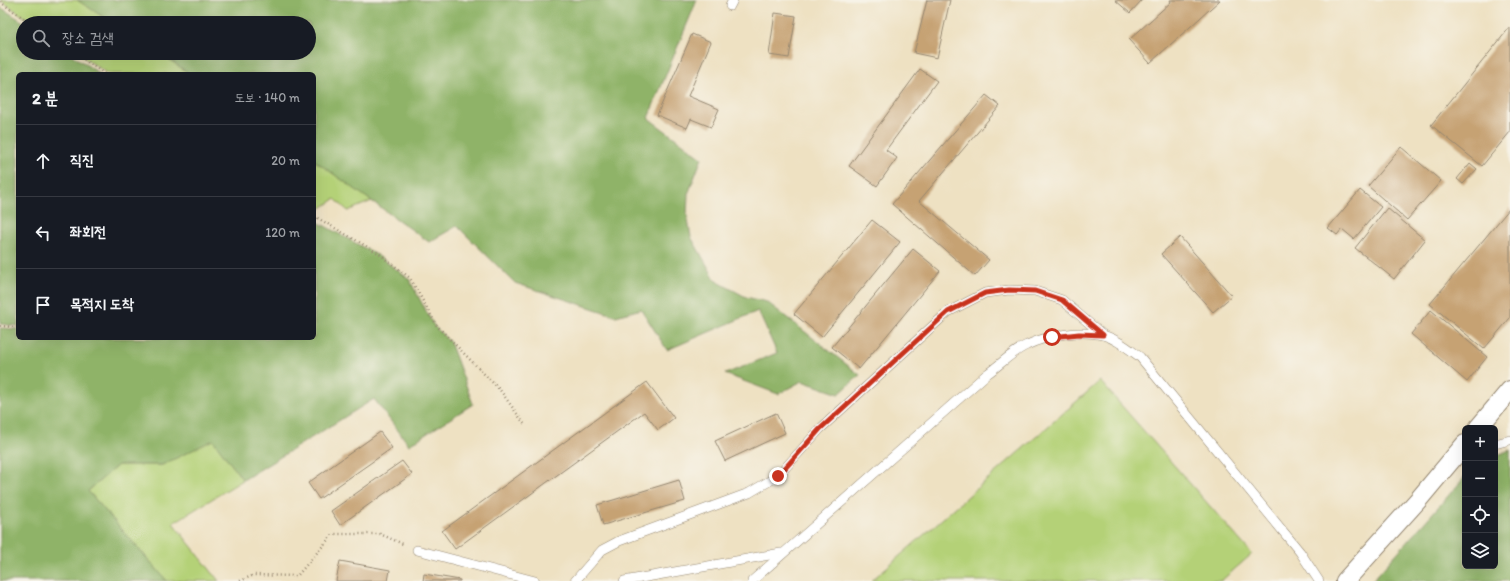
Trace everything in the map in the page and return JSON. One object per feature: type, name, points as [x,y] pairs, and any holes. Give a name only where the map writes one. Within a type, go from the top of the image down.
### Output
[{"type":"street","points":[[1481,425],[1510,390]]},
{"type":"street","points":[[1345,581],[1419,499],[1462,448]]},
{"type":"lane","points":[[575,581],[602,550],[619,541],[749,493],[778,476],[820,429],[948,312],[985,293],[1009,290],[1035,291],[1062,300],[1103,335],[1121,344],[1140,357],[1300,552],[1320,581]]},
{"type":"lane","points":[[752,581],[987,374],[1026,345],[1052,337],[1079,334],[1103,335]]},
{"type":"lane","points":[[1498,443],[1510,440]]},
{"type":"lane","points":[[417,550],[535,581]]},
{"type":"lane","points":[[624,581],[782,553]]},
{"type":"path","points":[[0,2],[20,16]]},
{"type":"path","points":[[84,60],[102,72]]},
{"type":"path","points":[[316,217],[378,253],[410,278],[437,326],[500,390],[525,425]]},
{"type":"path","points":[[0,326],[16,327]]},
{"type":"path","points":[[240,581],[254,575],[297,576],[333,534],[380,534],[417,550]]},
{"type":"green space","points":[[0,0],[77,0],[102,16],[23,16]]},
{"type":"green space","points":[[77,0],[697,0],[648,118],[702,158],[688,194],[687,215],[691,237],[716,281],[746,297],[767,302],[860,375],[839,394],[802,381],[778,394],[725,374],[777,353],[758,311],[667,350],[641,309],[616,316],[515,283],[457,226],[429,242],[316,161],[316,72],[187,72],[170,60],[316,60],[316,16],[102,16]]},
{"type":"green space","points":[[0,7],[16,17],[16,60],[79,60],[97,72],[16,72],[16,326],[0,324]]},
{"type":"green space","points":[[87,60],[170,60],[187,72],[105,72]]},
{"type":"green space","points":[[316,161],[372,201],[348,211],[335,199],[316,212]]},
{"type":"green space","points":[[316,221],[377,255],[409,279],[434,326],[450,342],[473,404],[409,445],[374,399],[243,480],[213,440],[162,465],[118,465],[88,491],[167,581],[0,581],[0,328],[16,329],[16,340],[316,340]]},
{"type":"green space","points":[[1100,381],[1252,554],[1221,581],[871,581]]},
{"type":"green space","points":[[213,439],[243,480],[173,523],[219,581],[167,581],[88,491],[118,465],[162,465]]},
{"type":"green space","points":[[1510,450],[1510,581],[1372,581],[1462,480],[1462,569],[1498,569],[1498,455]]},
{"type":"building","points":[[927,0],[950,0],[937,58],[914,53]]},
{"type":"building","points":[[1115,0],[1142,0],[1130,13]]},
{"type":"building","points":[[1170,0],[1220,0],[1150,63],[1129,40],[1171,2]]},
{"type":"building","points":[[775,13],[796,16],[789,58],[769,55]]},
{"type":"building","points":[[1510,27],[1510,132],[1482,166],[1431,125]]},
{"type":"building","points":[[692,34],[711,42],[688,96],[719,109],[711,127],[691,119],[687,128],[657,115]]},
{"type":"building","points":[[920,69],[937,81],[886,150],[897,158],[877,186],[849,166]]},
{"type":"building","points":[[986,95],[1000,106],[919,201],[989,260],[975,276],[892,204]]},
{"type":"building","points":[[1401,147],[1441,181],[1407,220],[1368,186]]},
{"type":"building","points":[[1470,163],[1477,169],[1463,184],[1457,179]]},
{"type":"building","points":[[1360,190],[1381,207],[1354,239],[1342,229],[1337,235],[1328,228]]},
{"type":"building","points":[[1387,208],[1425,240],[1394,279],[1355,248]]},
{"type":"building","points":[[1510,208],[1510,318],[1484,349],[1430,304]]},
{"type":"building","points":[[872,220],[900,242],[822,337],[794,314]]},
{"type":"building","points":[[1180,237],[1232,296],[1213,312],[1161,254]]},
{"type":"building","points":[[913,249],[940,271],[859,369],[832,347]]},
{"type":"building","points":[[1431,310],[1487,357],[1467,382],[1411,334]]},
{"type":"building","points":[[647,382],[674,418],[658,430],[644,412],[455,549],[442,531]]},
{"type":"building","points":[[776,413],[785,433],[725,461],[715,441]]},
{"type":"building","points":[[380,432],[392,448],[319,499],[308,483]]},
{"type":"building","points":[[402,461],[412,474],[340,525],[331,511]]},
{"type":"building","points":[[679,480],[685,501],[603,525],[597,505]]},
{"type":"building","points":[[340,561],[390,570],[388,581],[336,581]]},
{"type":"building","points":[[424,574],[460,580],[460,581],[423,581]]},
{"type":"route","points":[[778,476],[820,429],[948,312],[985,293],[1009,290],[1035,291],[1062,300],[1103,335],[1079,334],[1052,337]]}]
